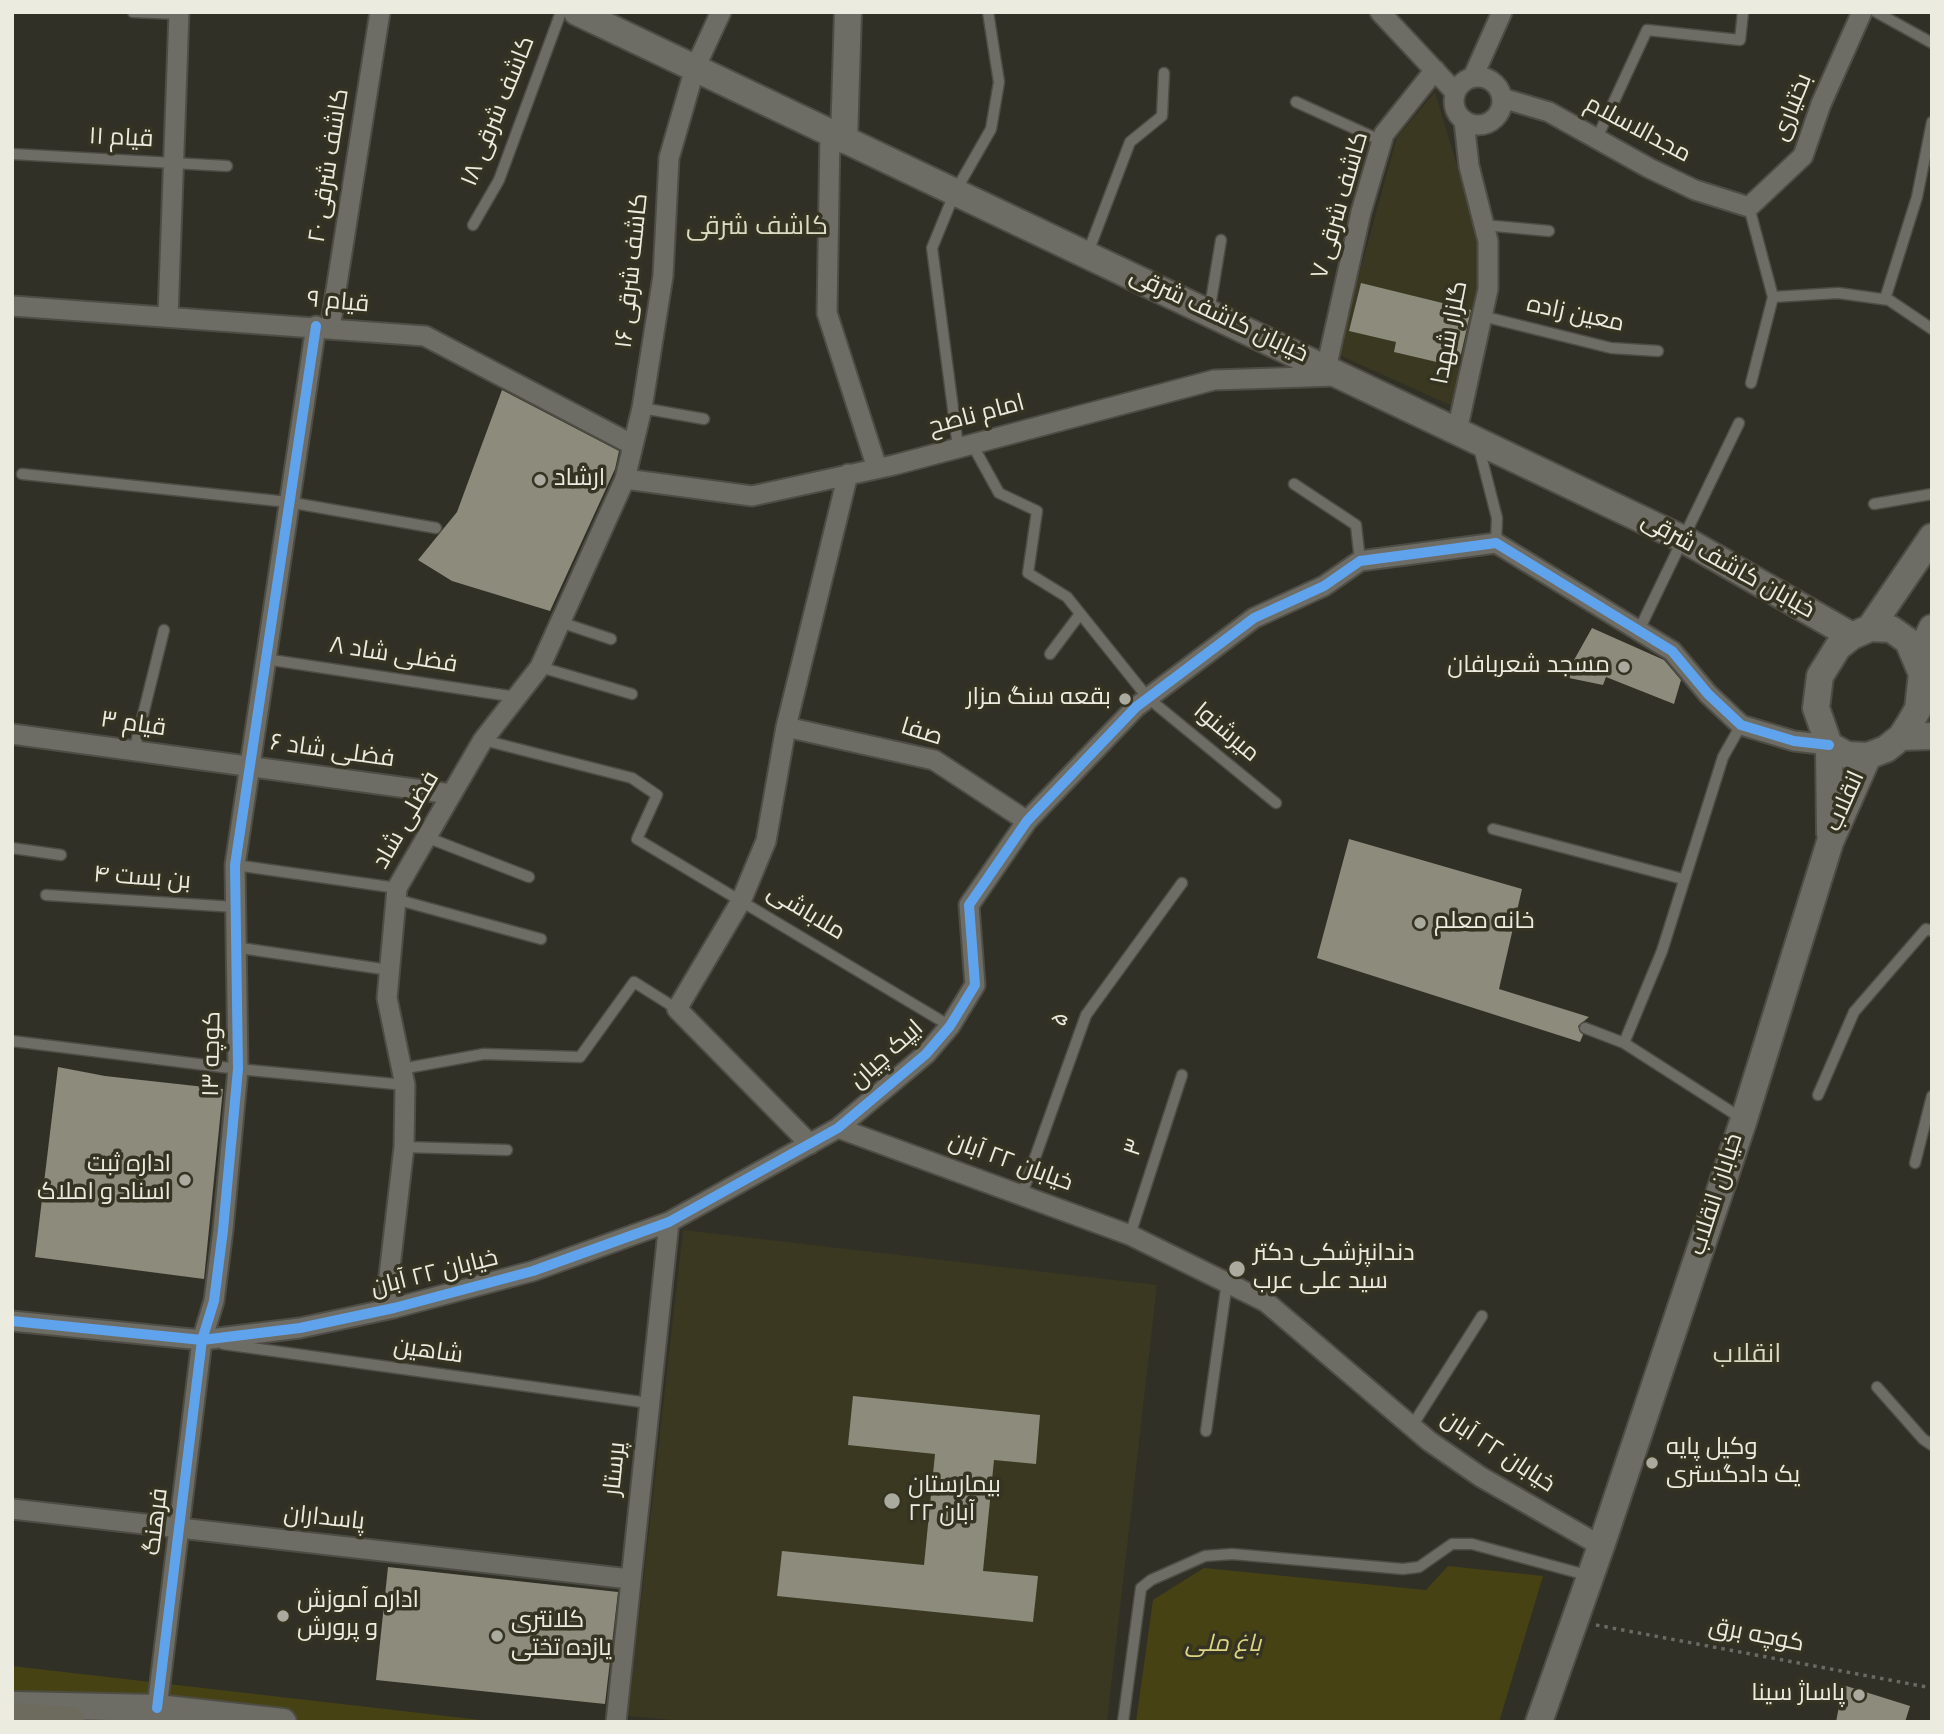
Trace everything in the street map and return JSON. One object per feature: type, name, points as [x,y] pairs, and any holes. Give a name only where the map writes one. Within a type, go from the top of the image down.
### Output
[{"type":"main road","name":"خیابان کاشف شرقی","points":[[577,12],[1685,540],[1861,632]]},
{"type":"main road","points":[[828,132],[845,94],[848,12]]},
{"type":"main road","points":[[1932,537],[1861,632],[1838,647],[1820,676],[1816,708],[1829,745],[1847,755],[1868,756],[1886,749],[1901,737],[1918,709],[1932,628]]},
{"type":"main road","points":[[1861,632],[1891,629],[1908,641],[1924,669]]},
{"type":"main road","points":[[1901,737],[1932,736]]},
{"type":"main road","name":"انقلاب","points":[[1829,745],[1830,842]]},
{"type":"main road","name":"انقلاب","points":[[1830,842],[1868,756]]},
{"type":"main road","name":"خیابان انقلاب","points":[[1539,1722],[1744,1119],[1830,842]]},
{"type":"main road","name":"خیابان انقلاب","points":[[1522,1722],[1579,1573],[1601,1546]]},
{"type":"main road","points":[[12,1705],[157,1708],[283,1722]]},
{"type":"main road","points":[[12,1718],[70,1722]]},
{"type":"street","name":"کاشف شرقی ۲۰","points":[[288,502],[323,327],[380,12]]},
{"type":"street","name":"کاشف شرقی ۱۶","points":[[625,479],[642,408],[663,276],[669,158],[695,68],[721,12]]},
{"type":"street","points":[[1380,12],[1455,92]]},
{"type":"street","points":[[1474,77],[1502,12]]},
{"type":"street","name":"بختیاری","points":[[1749,207],[1803,156],[1821,104],[1862,12]]},
{"type":"street","points":[[168,316],[178,13]]},
{"type":"street","name":"کاشف شرقی ۷","points":[[1334,373],[1361,212],[1382,141],[1435,70]]},
{"type":"street","points":[[1474,77],[1489,79],[1496,85],[1502,98],[1499,113],[1487,124],[1464,121],[1454,108],[1455,92],[1466,80],[1474,77]]},
{"type":"street","name":"مجدالاسلام","points":[[1502,98],[1549,112],[1695,190],[1749,207]]},
{"type":"street","name":"گلزار شهدا","points":[[1464,121],[1469,166],[1488,241],[1488,289],[1482,316],[1467,436]]},
{"type":"street","points":[[828,132],[827,313],[877,468]]},
{"type":"street","name":"قیام ۹","points":[[12,306],[425,336],[633,445]]},
{"type":"street","name":"امام ناصح","points":[[625,479],[752,496],[965,446],[1214,380],[1334,373]]},
{"type":"street","points":[[810,1144],[677,1009],[741,901],[766,841],[786,727],[848,474]]},
{"type":"street","name":"فضلی شاد","points":[[385,1310],[404,1147],[403,1077],[387,998],[396,894],[483,740],[540,667],[625,479]]},
{"type":"street","name":"کوچه ۱۳","points":[[202,1340],[214,1301],[238,1069],[234,947],[235,865],[288,502]]},
{"type":"street","points":[[1360,561],[1496,543],[1672,651],[1708,694],[1741,725],[1794,741],[1829,745]]},
{"type":"street","name":"ایپک چیان","points":[[838,1128],[926,1054],[950,1026],[975,985],[969,905],[1027,821],[1148,698],[1254,618],[1324,586],[1360,561]]},
{"type":"street","name":"صفا","points":[[786,727],[934,760],[1027,821]]},
{"type":"street","name":"قیام ۳","points":[[12,734],[248,766]]},
{"type":"street","name":"فضلی شاد ۶","points":[[248,766],[451,794]]},
{"type":"street","name":"خیابان ۲۲ آبان","points":[[12,1321],[202,1340],[300,1328],[385,1310],[533,1271],[668,1222],[838,1128],[1130,1235],[1266,1301],[1412,1426],[1481,1477],[1601,1546]]},
{"type":"street","name":"پرستار","points":[[616,1722],[668,1222]]},
{"type":"street","name":"فرهنگ","points":[[157,1708],[202,1340]]},
{"type":"street","name":"پاسداران","points":[[12,1510],[630,1579]]},
{"type":"lane","points":[[133,12],[178,13]]},
{"type":"lane","name":"کاشف شرقی ۱۸","points":[[473,225],[499,180],[561,12]]},
{"type":"lane","points":[[965,446],[932,248],[955,192],[990,129],[999,82],[988,12]]},
{"type":"lane","points":[[1597,138],[1647,30],[1740,40],[1743,12]]},
{"type":"lane","points":[[1876,12],[1932,43]]},
{"type":"lane","points":[[1087,255],[1130,142],[1162,116],[1164,73]]},
{"type":"lane","points":[[1296,102],[1382,141]]},
{"type":"lane","points":[[1885,299],[1917,197],[1932,122]]},
{"type":"lane","name":"قیام ۱۱","points":[[12,155],[227,166]]},
{"type":"lane","points":[[1749,207],[1773,298],[1751,383]]},
{"type":"lane","points":[[1484,225],[1549,232]]},
{"type":"lane","points":[[1209,313],[1221,240]]},
{"type":"lane","points":[[1773,298],[1838,293],[1885,299],[1932,329]]},
{"type":"lane","name":"معین زاده","points":[[1482,316],[1611,348],[1658,351]]},
{"type":"lane","points":[[642,408],[704,419]]},
{"type":"lane","points":[[1639,630],[1685,540],[1739,423]]},
{"type":"lane","points":[[1467,436],[1497,518],[1496,543]]},
{"type":"lane","name":"میرشنوا","points":[[965,446],[999,493],[1037,511],[1028,573],[1067,597],[1148,698],[1276,803]]},
{"type":"lane","points":[[22,474],[288,502],[436,528]]},
{"type":"lane","points":[[1294,484],[1356,525],[1360,561]]},
{"type":"lane","points":[[1874,504],[1932,494]]},
{"type":"lane","points":[[1050,654],[1080,614]]},
{"type":"lane","points":[[560,622],[611,639]]},
{"type":"lane","points":[[134,751],[164,630]]},
{"type":"lane","name":"فضلی شاد ۸","points":[[265,659],[516,697]]},
{"type":"lane","points":[[540,667],[632,694]]},
{"type":"lane","points":[[1625,1043],[1662,951],[1723,757],[1741,725]]},
{"type":"lane","name":"ملاباشی","points":[[483,740],[632,778],[657,795],[637,839],[950,1026]]},
{"type":"lane","points":[[1493,829],[1683,879]]},
{"type":"lane","points":[[426,837],[529,877]]},
{"type":"lane","points":[[12,848],[61,855]]},
{"type":"lane","points":[[235,865],[396,894],[541,939]]},
{"type":"lane","name":"۵","points":[[1022,1194],[1086,1015],[1182,883]]},
{"type":"lane","name":"بن بست ۴","points":[[46,895],[235,907]]},
{"type":"lane","points":[[1818,1094],[1854,1012],[1926,929],[1932,931]]},
{"type":"lane","points":[[234,947],[389,970]]},
{"type":"lane","points":[[12,1041],[238,1069],[403,1077],[484,1054],[580,1057],[634,982],[677,1009]]},
{"type":"lane","points":[[1585,1028],[1625,1043],[1744,1119]]},
{"type":"lane","name":"۳","points":[[1130,1235],[1182,1075]]},
{"type":"lane","points":[[1915,1163],[1932,1096]]},
{"type":"lane","points":[[404,1147],[507,1150]]},
{"type":"lane","points":[[1206,1430],[1227,1282]]},
{"type":"lane","points":[[1412,1426],[1482,1316]]},
{"type":"lane","name":"شاهین","points":[[202,1340],[339,1362],[649,1403]]},
{"type":"lane","points":[[1877,1387],[1923,1439],[1932,1445]]},
{"type":"lane","points":[[1123,1722],[1140,1588],[1151,1580],[1205,1556],[1232,1554],[1403,1569],[1419,1567],[1452,1544],[1472,1544],[1579,1573]]},
{"type":"shaded area","points":[[1435,92],[1480,243],[1477,306],[1452,406],[1337,354],[1397,137]]},
{"type":"shaded area","name":"بیمارستان ۲۲ آبان","points":[[683,1230],[1157,1285],[1107,1722],[695,1722],[628,1716]]},
{"type":"green space","name":"باغ ملی","points":[[1448,1566],[1543,1576],[1499,1722],[1136,1722],[1153,1600],[1204,1568],[1426,1590]]},
{"type":"green space","points":[[12,1666],[498,1722],[263,1722],[12,1694]]},
{"type":"building","points":[[1361,283],[1471,310],[1458,367],[1394,352],[1396,342],[1349,331]]},
{"type":"building","name":"ارشاد","points":[[502,390],[619,451],[615,469],[550,611],[452,581],[418,560],[457,512]]},
{"type":"building","name":"مسجد شعربافان","points":[[1592,628],[1664,660],[1681,680],[1674,704],[1606,677],[1603,685],[1569,678],[1574,660]]},
{"type":"building","name":"خانه معلم","points":[[1349,839],[1522,889],[1499,989],[1589,1017],[1578,1026],[1583,1035],[1580,1042],[1317,958]]},
{"type":"building","points":[[58,1067],[105,1076],[223,1089],[204,1279],[35,1257]]},
{"type":"building","points":[[853,1396],[1040,1415],[1036,1464],[994,1460],[983,1571],[1038,1576],[1033,1622],[777,1596],[782,1551],[924,1565],[935,1454],[848,1445]]},
{"type":"building","name":"کلانتری یازده تختی","points":[[388,1567],[618,1592],[605,1704],[376,1680]]},
{"type":"building","name":"پاساژ سینا","points":[[1843,1685],[1910,1706],[1905,1722],[1836,1722]]},
{"type":"cycle path","points":[[157,1708],[202,1340],[214,1301],[238,1069],[235,865],[316,326]]},
{"type":"cycle path","points":[[12,1321],[202,1340],[300,1328],[394,1308],[533,1271],[669,1222],[838,1128],[926,1054],[950,1026],[975,985],[969,905],[1027,821],[1136,707],[1254,618],[1324,586],[1360,561],[1496,543],[1672,651],[1708,694],[1741,725],[1794,741],[1829,745]]},
{"type":"place","name":"ارشاد","points":[[540,480]]},
{"type":"place","name":"مسجد شعربافان","points":[[1624,667]]},
{"type":"place","name":"بقعه سنگ مزار","points":[[1125,699]]},
{"type":"place","name":"خانه معلم","points":[[1420,923]]},
{"type":"place","name":"اداره ثبت اسناد و املاک","points":[[185,1180]]},
{"type":"place","name":"دندانپزشکی دکتر سید علی عرب","points":[[1237,1269]]},
{"type":"place","name":"وکیل پایه یک دادگستری","points":[[1652,1463]]},
{"type":"place","name":"بیمارستان ۲۲ آبان","points":[[892,1501]]},
{"type":"place","name":"اداره آموزش و پرورش","points":[[283,1616]]},
{"type":"place","name":"کلانتری یازده تختی","points":[[497,1636]]},
{"type":"place","name":"پاساژ سینا","points":[[1859,1695]]},
{"type":"district","name":"کاشف شرقی","points":[[757,229]]},
{"type":"district","name":"انقلاب","points":[[1747,1357]]}]
